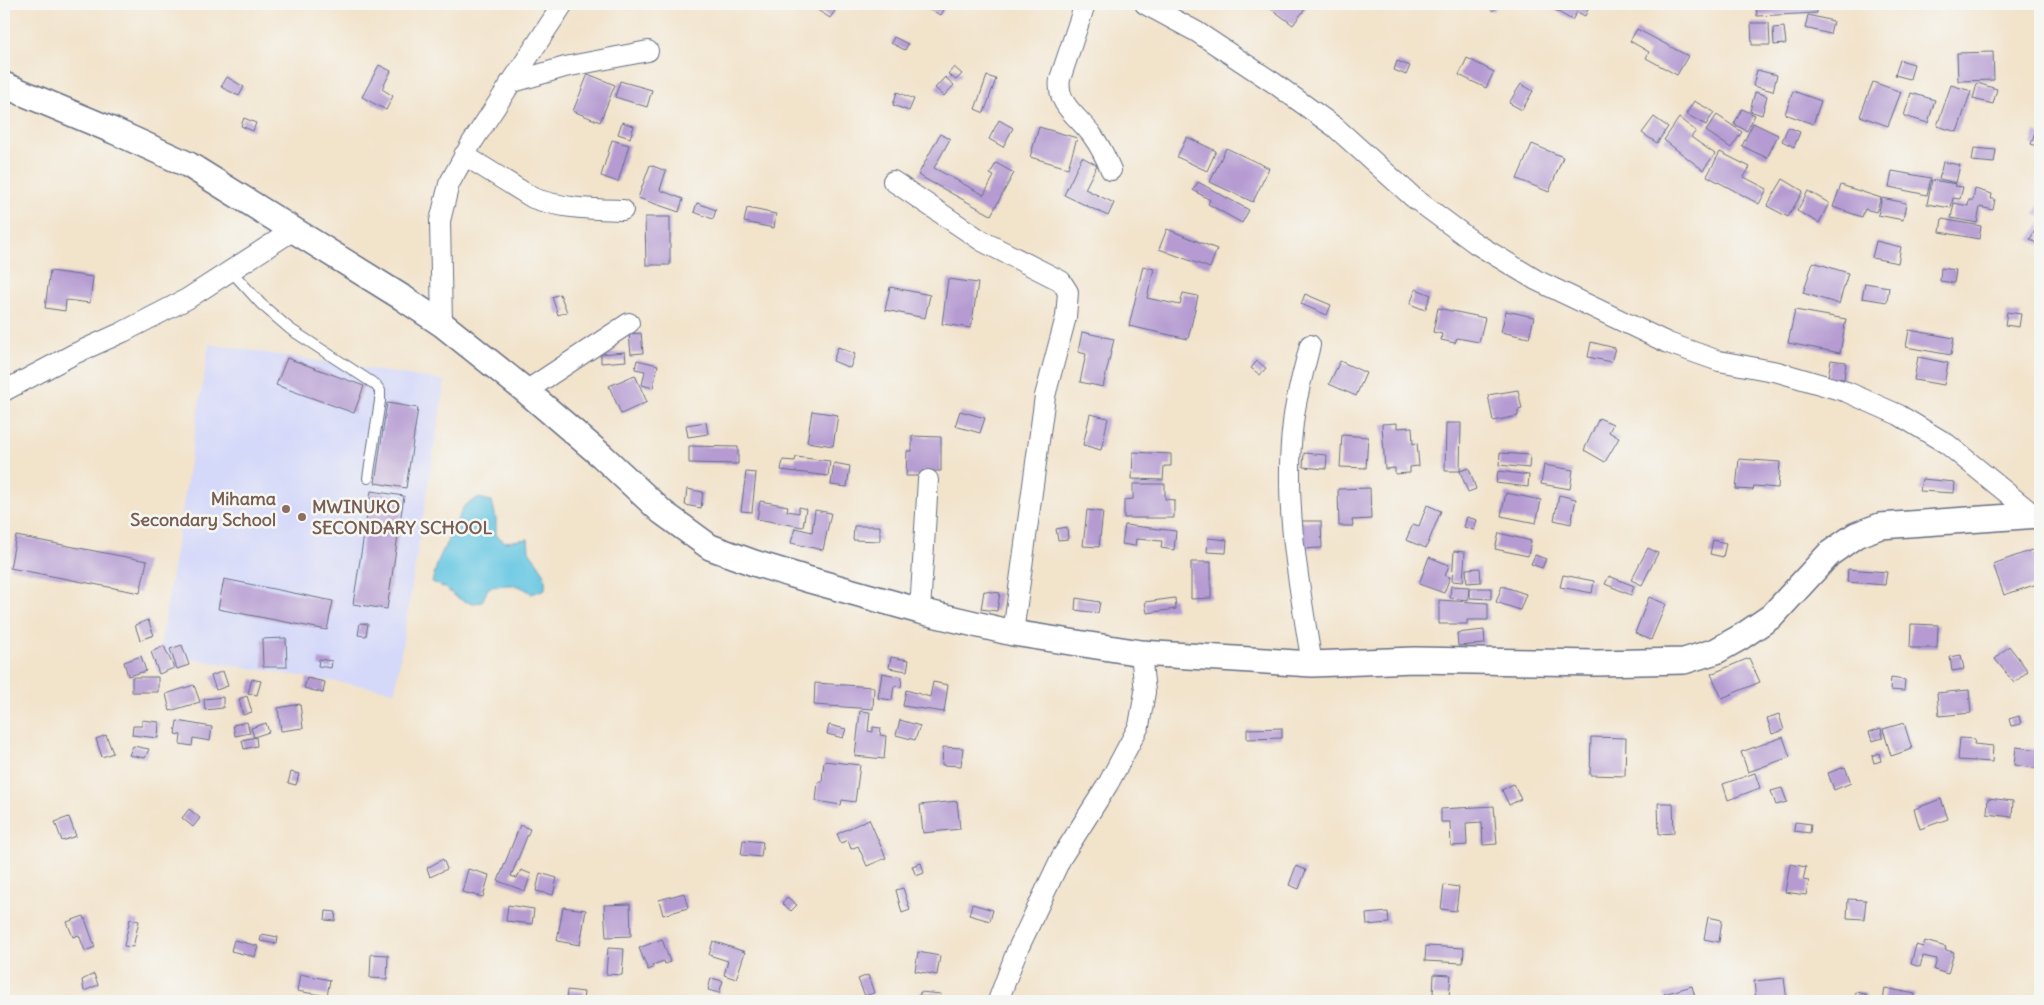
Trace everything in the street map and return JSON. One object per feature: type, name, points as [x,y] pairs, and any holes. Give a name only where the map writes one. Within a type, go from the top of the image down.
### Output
[{"type":"street","points":[[442,324],[440,221],[448,184],[464,155],[562,4]]},
{"type":"street","points":[[1085,4],[1060,79],[1059,90],[1068,109],[1093,135],[1111,170]]},
{"type":"street","points":[[1145,4],[1197,32],[1274,83],[1335,127],[1414,198],[1475,243],[1536,280],[1668,343],[1719,361],[1778,372],[1847,392],[1898,415],[1947,444],[2037,515]]},
{"type":"street","points":[[510,83],[565,67],[648,52]]},
{"type":"street","points":[[4,85],[114,130],[189,165],[295,229],[442,324],[526,390],[602,456],[662,512],[710,547],[754,564],[920,611],[1013,633],[1141,653],[1312,664],[1414,660],[1597,663],[1684,661],[1716,651],[1741,638],[1772,616],[1829,554],[1842,543],[1867,531],[1880,526],[2037,515]]},
{"type":"street","points":[[464,155],[533,198],[544,202],[570,208],[623,210]]},
{"type":"street","points":[[894,181],[982,241],[1061,281],[1068,292],[1066,317],[1045,396],[1013,633]]},
{"type":"street","points":[[4,391],[74,354],[160,314],[232,272],[295,229]]},
{"type":"street","points":[[526,390],[629,323]]},
{"type":"street","points":[[1310,345],[1293,422],[1290,470],[1294,555],[1312,664]]},
{"type":"street","points":[[920,611],[928,480]]},
{"type":"street","points":[[998,1001],[1016,953],[1061,858],[1108,784],[1139,726],[1145,692],[1141,653]]},
{"type":"lane","points":[[232,272],[262,304],[290,329],[376,384],[380,396],[368,478]]},
{"type":"shaded area","name":"MWINUKO SECONDARY SCHOOL","points":[[209,344],[445,381],[395,691],[159,654]]},
{"type":"water","points":[[478,498],[492,501],[496,519],[496,535],[505,542],[528,539],[529,551],[539,564],[545,577],[545,589],[532,594],[522,587],[512,585],[488,588],[482,602],[474,603],[461,600],[432,582],[438,561],[464,506]]},
{"type":"building","points":[[777,4],[791,4],[787,10]]},
{"type":"building","points":[[808,4],[837,4],[839,5],[830,18]]},
{"type":"building","points":[[925,4],[947,4],[941,15],[923,7]]},
{"type":"building","points":[[1265,4],[1306,4],[1308,5],[1293,25]]},
{"type":"building","points":[[1483,4],[1498,4],[1493,11]]},
{"type":"building","points":[[1558,4],[1583,4],[1589,7],[1585,16],[1577,12],[1572,20],[1555,10]]},
{"type":"building","points":[[1614,4],[1626,4],[1619,10]]},
{"type":"building","points":[[1756,4],[1817,4],[1817,13],[1757,16]]},
{"type":"building","points":[[1808,15],[1833,21],[1830,34],[1805,28]]},
{"type":"building","points":[[1751,23],[1769,23],[1770,45],[1752,45]]},
{"type":"building","points":[[1784,27],[1786,44],[1774,45],[1773,28]]},
{"type":"building","points":[[1637,29],[1688,56],[1677,75],[1646,58],[1649,52],[1630,41]]},
{"type":"building","points":[[894,37],[908,44],[905,50],[891,43]]},
{"type":"building","points":[[1993,52],[1994,80],[1958,81],[1957,53]]},
{"type":"building","points":[[1467,58],[1494,72],[1486,88],[1459,75]]},
{"type":"building","points":[[1900,60],[1914,64],[1910,79],[1895,75]]},
{"type":"building","points":[[1397,61],[1410,66],[1406,75],[1394,70]]},
{"type":"building","points":[[379,65],[391,71],[382,89],[393,96],[386,110],[362,97]]},
{"type":"building","points":[[954,67],[962,74],[956,80],[948,74]]},
{"type":"building","points":[[1757,70],[1777,75],[1773,91],[1753,86]]},
{"type":"building","points":[[588,74],[615,85],[600,122],[573,111]]},
{"type":"building","points":[[987,76],[996,79],[984,113],[975,109]]},
{"type":"building","points":[[227,77],[244,87],[239,96],[221,87]]},
{"type":"building","points":[[945,77],[954,85],[944,96],[935,88]]},
{"type":"building","points":[[620,81],[652,90],[647,107],[615,97]]},
{"type":"building","points":[[1873,82],[1901,92],[1888,126],[1860,116]]},
{"type":"building","points":[[1977,83],[1997,89],[1993,104],[1973,99]]},
{"type":"building","points":[[1521,84],[1533,91],[1522,110],[1509,103]]},
{"type":"building","points":[[1951,85],[1971,91],[1957,132],[1937,126]]},
{"type":"building","points":[[1793,91],[1821,101],[1813,124],[1785,114]]},
{"type":"building","points":[[897,92],[914,99],[909,111],[893,105]]},
{"type":"building","points":[[1755,92],[1767,96],[1762,115],[1750,111]]},
{"type":"building","points":[[1911,93],[1935,100],[1928,123],[1904,116]]},
{"type":"building","points":[[1694,101],[1714,112],[1706,125],[1686,114]]},
{"type":"building","points":[[1742,109],[1755,115],[1747,131],[1734,124]]},
{"type":"building","points":[[1717,115],[1742,132],[1731,148],[1706,131]]},
{"type":"building","points":[[1654,117],[1668,127],[1657,143],[1642,133]]},
{"type":"building","points":[[244,118],[256,123],[253,131],[241,126]]},
{"type":"building","points":[[1679,118],[1696,131],[1691,137],[1715,154],[1703,170],[1664,140]]},
{"type":"building","points":[[999,120],[1013,128],[1003,147],[989,139]]},
{"type":"building","points":[[622,122],[634,126],[630,138],[618,134]]},
{"type":"building","points":[[1753,123],[1778,135],[1767,158],[1742,146]]},
{"type":"building","points":[[1039,127],[1077,138],[1068,168],[1030,157]]},
{"type":"building","points":[[1788,127],[1800,132],[1794,147],[1782,141]]},
{"type":"building","points":[[2035,132],[2040,134],[2040,148],[2031,144]]},
{"type":"building","points":[[940,134],[950,139],[934,168],[984,195],[994,176],[990,174],[996,163],[1014,173],[991,215],[918,175]]},
{"type":"building","points":[[1187,137],[1216,151],[1207,171],[1177,157]]},
{"type":"building","points":[[612,140],[629,145],[618,182],[601,176]]},
{"type":"building","points":[[1532,144],[1563,157],[1549,192],[1517,179]]},
{"type":"building","points":[[1226,148],[1269,168],[1253,202],[1210,182]]},
{"type":"building","points":[[1974,148],[1996,150],[1994,163],[1972,161]]},
{"type":"building","points":[[1720,152],[1750,167],[1744,177],[1767,189],[1759,204],[1707,176]]},
{"type":"building","points":[[1082,157],[1097,165],[1085,189],[1114,203],[1108,216],[1064,195]]},
{"type":"building","points":[[1943,162],[1960,165],[1956,183],[1939,179]]},
{"type":"building","points":[[650,165],[666,171],[660,190],[683,199],[679,212],[638,198]]},
{"type":"building","points":[[1892,171],[1931,178],[1927,195],[1889,187]]},
{"type":"building","points":[[1783,179],[1803,191],[1788,217],[1767,206]]},
{"type":"building","points":[[1932,180],[1963,187],[1960,199],[1953,198],[1951,208],[1927,204]]},
{"type":"building","points":[[1198,182],[1249,210],[1242,223],[1208,204],[1210,200],[1193,190]]},
{"type":"building","points":[[1841,185],[1881,198],[1876,212],[1865,209],[1862,217],[1833,207]]},
{"type":"building","points":[[1975,189],[1992,194],[1991,199],[1995,199],[1993,210],[1980,207],[1977,223],[1951,218],[1954,203],[1968,206],[1969,200],[1973,200]]},
{"type":"building","points":[[1808,191],[1829,203],[1819,223],[1797,211]]},
{"type":"building","points":[[1882,198],[1906,203],[1903,220],[1878,215]]},
{"type":"building","points":[[697,203],[716,210],[713,219],[694,212]]},
{"type":"building","points":[[2040,204],[2040,217],[2034,214]]},
{"type":"building","points":[[747,208],[776,214],[774,228],[744,222]]},
{"type":"building","points":[[645,217],[670,217],[670,265],[646,265]]},
{"type":"building","points":[[1942,219],[1981,226],[1979,239],[1940,232]]},
{"type":"building","points":[[2040,222],[2040,246],[2030,239]]},
{"type":"building","points":[[1167,229],[1217,249],[1210,268],[1159,249]]},
{"type":"building","points":[[1876,241],[1901,247],[1898,263],[1872,258]]},
{"type":"building","points":[[1813,262],[1848,273],[1839,304],[1803,293]]},
{"type":"building","points":[[1143,266],[1154,269],[1147,298],[1180,305],[1183,293],[1198,296],[1188,339],[1129,326]]},
{"type":"building","points":[[1941,268],[1956,270],[1954,283],[1940,281]]},
{"type":"building","points":[[50,271],[93,277],[90,303],[66,300],[65,311],[45,308]]},
{"type":"building","points":[[948,279],[978,283],[971,328],[942,324]]},
{"type":"building","points":[[1865,283],[1889,287],[1887,302],[1862,298]]},
{"type":"building","points":[[890,287],[930,295],[925,318],[885,310]]},
{"type":"building","points":[[1416,289],[1431,295],[1425,310],[1410,304]]},
{"type":"building","points":[[560,294],[567,312],[558,315],[552,297]]},
{"type":"building","points":[[1305,294],[1331,305],[1327,315],[1301,304]]},
{"type":"building","points":[[1438,308],[1485,318],[1479,342],[1457,338],[1455,343],[1441,340],[1442,334],[1433,332]]},
{"type":"building","points":[[1795,310],[1846,319],[1840,353],[1788,343]]},
{"type":"building","points":[[1506,311],[1534,317],[1529,338],[1501,332]]},
{"type":"building","points":[[2007,312],[2021,314],[2019,327],[2005,325]]},
{"type":"building","points":[[1909,330],[1954,338],[1951,355],[1906,347]]},
{"type":"building","points":[[1082,332],[1114,339],[1103,387],[1080,382],[1086,354],[1078,352]]},
{"type":"building","points":[[641,333],[643,353],[631,354],[629,334]]},
{"type":"building","points":[[1591,342],[1615,348],[1611,362],[1588,357]]},
{"type":"building","points":[[838,347],[855,354],[850,368],[833,361]]},
{"type":"building","points":[[625,352],[626,361],[601,363],[601,354]]},
{"type":"building","points":[[1918,357],[1948,363],[1944,385],[1914,380]]},
{"type":"building","points":[[287,358],[364,386],[354,413],[276,385]]},
{"type":"building","points":[[637,360],[658,365],[653,388],[642,385],[645,371],[635,369]]},
{"type":"building","points":[[1831,360],[1846,362],[1844,379],[1828,377]]},
{"type":"building","points":[[1257,361],[1266,368],[1260,375],[1251,368]]},
{"type":"building","points":[[1340,361],[1366,373],[1356,396],[1329,384]]},
{"type":"building","points":[[635,375],[647,402],[621,414],[609,386]]},
{"type":"building","points":[[1518,390],[1522,409],[1518,410],[1518,416],[1493,421],[1488,395]]},
{"type":"building","points":[[387,403],[418,408],[406,488],[375,483]]},
{"type":"building","points":[[812,411],[838,415],[833,446],[807,442]]},
{"type":"building","points":[[960,411],[985,418],[980,433],[955,426]]},
{"type":"building","points":[[1090,414],[1108,418],[1101,450],[1083,445]]},
{"type":"building","points":[[1599,418],[1613,424],[1609,432],[1619,438],[1605,462],[1584,450]]},
{"type":"building","points":[[706,422],[708,434],[688,437],[686,425]]},
{"type":"building","points":[[1397,423],[1397,428],[1412,427],[1413,444],[1417,443],[1419,466],[1410,467],[1410,473],[1395,474],[1395,468],[1385,469],[1382,424]]},
{"type":"building","points":[[1446,423],[1461,423],[1460,471],[1445,471]]},
{"type":"building","points":[[1342,435],[1368,437],[1366,468],[1340,467]]},
{"type":"building","points":[[912,436],[941,437],[941,471],[922,471],[922,476],[906,476],[907,451],[912,451]]},
{"type":"building","points":[[689,446],[738,447],[738,464],[689,463]]},
{"type":"building","points":[[1133,452],[1171,454],[1171,466],[1164,466],[1163,480],[1132,479]]},
{"type":"building","points":[[1304,453],[1327,455],[1326,469],[1303,467]]},
{"type":"building","points":[[1500,453],[1530,455],[1529,468],[1499,465]]},
{"type":"building","points":[[796,457],[830,461],[828,476],[781,470],[783,460],[795,461]]},
{"type":"building","points":[[1739,459],[1780,462],[1778,488],[1754,486],[1753,490],[1736,489]]},
{"type":"building","points":[[834,463],[850,466],[847,487],[831,485]]},
{"type":"building","points":[[1544,465],[1573,470],[1570,489],[1541,484]]},
{"type":"building","points":[[1469,468],[1476,489],[1468,492],[1460,471]]},
{"type":"building","points":[[1498,471],[1529,475],[1528,487],[1496,483]]},
{"type":"building","points":[[746,472],[756,473],[752,512],[741,511]]},
{"type":"building","points":[[1922,479],[1955,482],[1954,493],[1920,491]]},
{"type":"building","points":[[1133,484],[1165,484],[1165,499],[1174,500],[1174,518],[1124,518],[1124,500],[1133,499]]},
{"type":"building","points":[[1370,488],[1371,519],[1352,520],[1353,526],[1339,526],[1338,489]]},
{"type":"building","points":[[687,489],[703,492],[701,508],[685,505]]},
{"type":"building","points":[[371,491],[404,496],[387,609],[353,604]]},
{"type":"building","points":[[1506,493],[1541,500],[1536,523],[1501,516]]},
{"type":"building","points":[[1559,495],[1576,499],[1571,524],[1554,520]]},
{"type":"building","points":[[760,501],[788,506],[787,511],[799,513],[799,507],[806,509],[803,527],[757,519]]},
{"type":"building","points":[[1427,505],[1441,511],[1426,548],[1406,540],[1413,524],[1419,526]]},
{"type":"building","points":[[815,510],[831,513],[823,550],[791,543],[795,528],[812,532]]},
{"type":"building","points":[[1087,510],[1103,512],[1099,547],[1083,546]]},
{"type":"building","points":[[1467,517],[1477,520],[1474,530],[1464,527]]},
{"type":"building","points":[[1297,521],[1321,521],[1322,548],[1298,549]]},
{"type":"building","points":[[1125,525],[1176,531],[1174,550],[1161,548],[1162,541],[1136,539],[1135,546],[1122,544]]},
{"type":"building","points":[[854,526],[880,526],[880,541],[853,540]]},
{"type":"building","points":[[1067,527],[1068,539],[1058,540],[1056,529]]},
{"type":"building","points":[[1499,533],[1531,541],[1528,556],[1495,549]]},
{"type":"building","points":[[16,536],[147,561],[140,593],[10,568]]},
{"type":"building","points":[[1208,538],[1227,540],[1226,553],[1207,552]]},
{"type":"building","points":[[1713,540],[1726,543],[1723,557],[1710,554]]},
{"type":"building","points":[[1648,548],[1658,553],[1642,585],[1631,580]]},
{"type":"building","points":[[2032,550],[2040,573],[2040,583],[2004,595],[1993,564]]},
{"type":"building","points":[[1454,551],[1465,552],[1463,582],[1452,581]]},
{"type":"building","points":[[1535,555],[1546,559],[1542,568],[1531,564]]},
{"type":"building","points":[[1429,557],[1449,565],[1445,576],[1450,577],[1444,593],[1419,584]]},
{"type":"building","points":[[1191,562],[1211,562],[1211,598],[1191,599]]},
{"type":"building","points":[[1480,568],[1481,582],[1467,583],[1466,569]]},
{"type":"building","points":[[1848,569],[1887,572],[1885,585],[1847,582]]},
{"type":"building","points":[[1563,575],[1594,581],[1592,593],[1560,587]]},
{"type":"building","points":[[1609,576],[1634,586],[1631,595],[1605,584]]},
{"type":"building","points":[[224,579],[333,601],[327,630],[218,609]]},
{"type":"building","points":[[1451,586],[1469,587],[1468,600],[1450,598]]},
{"type":"building","points":[[1502,586],[1526,594],[1520,610],[1496,602]]},
{"type":"building","points":[[1470,588],[1491,588],[1491,599],[1470,598]]},
{"type":"building","points":[[984,591],[1000,593],[997,611],[981,609]]},
{"type":"building","points":[[1649,597],[1666,604],[1651,640],[1635,633]]},
{"type":"building","points":[[1076,598],[1100,602],[1098,613],[1075,610]]},
{"type":"building","points":[[1175,598],[1176,609],[1147,613],[1145,602]]},
{"type":"building","points":[[1439,600],[1488,603],[1488,620],[1467,620],[1467,624],[1439,624]]},
{"type":"building","points":[[148,620],[154,635],[140,640],[135,625]]},
{"type":"building","points":[[360,623],[368,624],[366,636],[358,635]]},
{"type":"building","points":[[1911,624],[1938,625],[1937,648],[1910,648]]},
{"type":"building","points":[[1484,630],[1485,644],[1458,646],[1457,633]]},
{"type":"building","points":[[286,638],[287,667],[263,667],[262,639]]},
{"type":"building","points":[[182,645],[189,665],[177,669],[170,649]]},
{"type":"building","points":[[164,646],[174,668],[159,674],[151,652]]},
{"type":"building","points":[[2009,646],[2028,671],[2014,683],[1995,659]]},
{"type":"building","points":[[1961,655],[1964,669],[1952,671],[1950,657]]},
{"type":"building","points":[[141,656],[146,671],[128,676],[124,662]]},
{"type":"building","points":[[891,657],[909,660],[907,671],[889,668]]},
{"type":"building","points":[[1749,658],[1760,682],[1722,698],[1711,674]]},
{"type":"building","points":[[319,659],[332,661],[331,668],[318,666]]},
{"type":"building","points":[[223,671],[228,686],[216,690],[211,676]]},
{"type":"building","points":[[882,673],[902,677],[901,687],[894,686],[892,700],[878,698]]},
{"type":"building","points":[[132,677],[158,677],[158,692],[132,692]]},
{"type":"building","points":[[307,678],[325,682],[323,693],[304,688]]},
{"type":"building","points":[[1891,678],[1905,680],[1904,691],[1890,690]]},
{"type":"building","points":[[252,679],[261,681],[257,695],[248,693]]},
{"type":"building","points":[[933,682],[948,685],[944,712],[903,706],[906,690],[930,697]]},
{"type":"building","points":[[815,683],[874,687],[873,709],[814,705]]},
{"type":"building","points":[[194,685],[200,702],[170,711],[166,694]]},
{"type":"building","points":[[1969,690],[1971,713],[1939,716],[1937,693]]},
{"type":"building","points":[[247,696],[252,712],[243,715],[239,699]]},
{"type":"building","points":[[223,697],[223,708],[205,710],[204,699]]},
{"type":"building","points":[[300,704],[303,728],[281,731],[278,708]]},
{"type":"building","points":[[860,711],[870,712],[868,731],[873,732],[873,727],[881,728],[880,735],[886,736],[884,759],[855,756]]},
{"type":"building","points":[[1779,714],[1784,730],[1772,734],[1767,718]]},
{"type":"building","points":[[2019,716],[2021,724],[2011,726],[2009,719]]},
{"type":"building","points":[[142,720],[159,722],[158,738],[132,735],[133,726],[142,726]]},
{"type":"building","points":[[900,720],[920,726],[915,740],[896,735]]},
{"type":"building","points":[[177,721],[212,727],[210,741],[193,738],[192,746],[180,744],[181,735],[175,734]]},
{"type":"building","points":[[247,722],[250,733],[235,736],[233,725]]},
{"type":"building","points":[[266,723],[269,732],[254,737],[251,728]]},
{"type":"building","points":[[1904,723],[1912,749],[1891,756],[1883,729]]},
{"type":"building","points":[[829,725],[846,729],[843,738],[827,734]]},
{"type":"building","points":[[1282,728],[1282,738],[1247,739],[1247,729]]},
{"type":"building","points":[[1881,728],[1883,738],[1872,741],[1869,732]]},
{"type":"building","points":[[106,735],[113,753],[102,757],[96,739]]},
{"type":"building","points":[[256,737],[257,746],[244,749],[242,740]]},
{"type":"building","points":[[1591,737],[1626,738],[1625,776],[1590,775]]},
{"type":"building","points":[[1783,737],[1790,757],[1748,772],[1741,752]]},
{"type":"building","points":[[1960,738],[1975,739],[1974,744],[1993,746],[1992,762],[1958,760]]},
{"type":"building","points":[[133,746],[149,749],[145,758],[129,755]]},
{"type":"building","points":[[943,747],[963,748],[961,766],[942,765]]},
{"type":"building","points":[[2016,747],[2040,750],[2040,769],[2014,765]]},
{"type":"building","points":[[1879,753],[1881,761],[1874,763],[1872,756]]},
{"type":"building","points":[[824,761],[860,765],[855,802],[842,800],[841,805],[816,801],[818,782],[822,782]]},
{"type":"building","points":[[1845,767],[1851,783],[1834,790],[1828,773]]},
{"type":"building","points":[[291,772],[299,774],[296,785],[288,783]]},
{"type":"building","points":[[1755,773],[1760,788],[1728,800],[1723,784]]},
{"type":"building","points":[[1513,784],[1521,799],[1509,805],[1502,790]]},
{"type":"building","points":[[1782,788],[1787,802],[1776,805],[1771,791]]},
{"type":"building","points":[[1988,798],[2013,801],[2012,817],[1987,814]]},
{"type":"building","points":[[1941,799],[1948,819],[1920,829],[1914,809]]},
{"type":"building","points":[[957,801],[960,829],[923,833],[920,805]]},
{"type":"building","points":[[1658,803],[1673,803],[1674,833],[1659,834]]},
{"type":"building","points":[[1494,806],[1497,844],[1483,845],[1482,822],[1466,823],[1467,845],[1451,846],[1450,822],[1441,822],[1441,809]]},
{"type":"building","points":[[189,809],[200,818],[193,827],[182,818]]},
{"type":"building","points":[[69,817],[76,836],[62,841],[55,822]]},
{"type":"building","points":[[869,819],[886,858],[867,866],[858,846],[851,849],[848,840],[841,843],[837,834]]},
{"type":"building","points":[[1795,822],[1811,824],[1810,833],[1794,831]]},
{"type":"building","points":[[520,825],[530,829],[511,876],[517,878],[521,870],[531,874],[525,891],[498,881]]},
{"type":"building","points":[[743,840],[763,842],[761,857],[741,855]]},
{"type":"building","points":[[443,859],[447,869],[430,877],[427,868]]},
{"type":"building","points":[[921,863],[924,873],[916,876],[912,866]]},
{"type":"building","points":[[1790,864],[1806,867],[1803,880],[1809,881],[1806,895],[1785,892]]},
{"type":"building","points":[[1296,866],[1306,870],[1299,889],[1289,885]]},
{"type":"building","points":[[468,869],[489,875],[483,897],[462,892]]},
{"type":"building","points":[[540,873],[557,878],[553,895],[536,891]]},
{"type":"building","points":[[1444,885],[1459,887],[1456,911],[1441,909]]},
{"type":"building","points":[[903,888],[910,910],[902,913],[896,890]]},
{"type":"building","points":[[684,893],[688,908],[663,915],[659,900]]},
{"type":"building","points":[[787,897],[797,905],[791,911],[782,903]]},
{"type":"building","points":[[1848,899],[1866,900],[1864,919],[1847,918]]},
{"type":"building","points":[[630,904],[631,936],[606,937],[604,905]]},
{"type":"building","points":[[972,904],[993,910],[990,921],[969,915]]},
{"type":"building","points":[[508,905],[534,909],[532,924],[506,921]]},
{"type":"building","points":[[563,907],[586,910],[580,945],[557,941]]},
{"type":"building","points":[[326,911],[336,912],[335,921],[325,920]]},
{"type":"building","points":[[1388,912],[1389,923],[1367,925],[1366,914]]},
{"type":"building","points":[[84,916],[95,947],[85,951],[79,935],[73,937],[67,922]]},
{"type":"building","points":[[1708,917],[1722,920],[1719,942],[1704,939]]},
{"type":"building","points":[[130,919],[139,921],[133,947],[124,946]]},
{"type":"building","points":[[262,934],[278,937],[277,944],[260,941]]},
{"type":"building","points":[[662,939],[670,962],[665,964],[664,961],[652,965],[653,968],[648,970],[639,948]]},
{"type":"building","points":[[234,940],[258,946],[255,957],[231,951]]},
{"type":"building","points":[[713,941],[745,952],[736,979],[724,975],[728,961],[709,955]]},
{"type":"building","points":[[1925,941],[1946,947],[1945,950],[1954,952],[1948,974],[1934,970],[1937,959],[1923,956],[1920,967],[1911,964],[1916,945],[1923,947]]},
{"type":"building","points":[[1426,946],[1464,948],[1463,963],[1425,961]]},
{"type":"building","points":[[608,948],[624,949],[622,975],[606,974]]},
{"type":"building","points":[[918,952],[940,956],[937,975],[915,971]]},
{"type":"building","points":[[371,954],[388,955],[387,979],[370,978]]},
{"type":"building","points":[[94,974],[98,985],[84,991],[82,980]]},
{"type":"building","points":[[300,974],[330,980],[327,996],[297,991]]},
{"type":"building","points":[[1434,974],[1451,975],[1449,996],[1433,995]]},
{"type":"building","points":[[868,975],[874,993],[865,996],[858,979]]},
{"type":"building","points":[[711,978],[723,981],[719,993],[708,990]]},
{"type":"building","points":[[1784,978],[1787,1001],[1756,1001],[1754,981]]},
{"type":"building","points":[[1692,986],[1696,1001],[1666,1001],[1664,994]]},
{"type":"building","points":[[1885,988],[1915,994],[1913,1001],[1883,1001]]},
{"type":"building","points":[[567,990],[584,992],[583,1001],[566,1001]]},
{"type":"building","points":[[920,992],[941,994],[940,1001],[919,1001]]},
{"type":"building","points":[[1856,992],[1866,994],[1865,1001],[1853,1001]]},
{"type":"place","name":"Mihama Secondary School","points":[[286,509]]},
{"type":"place","name":"MWINUKO SECONDARY SCHOOL","points":[[302,517]]}]
